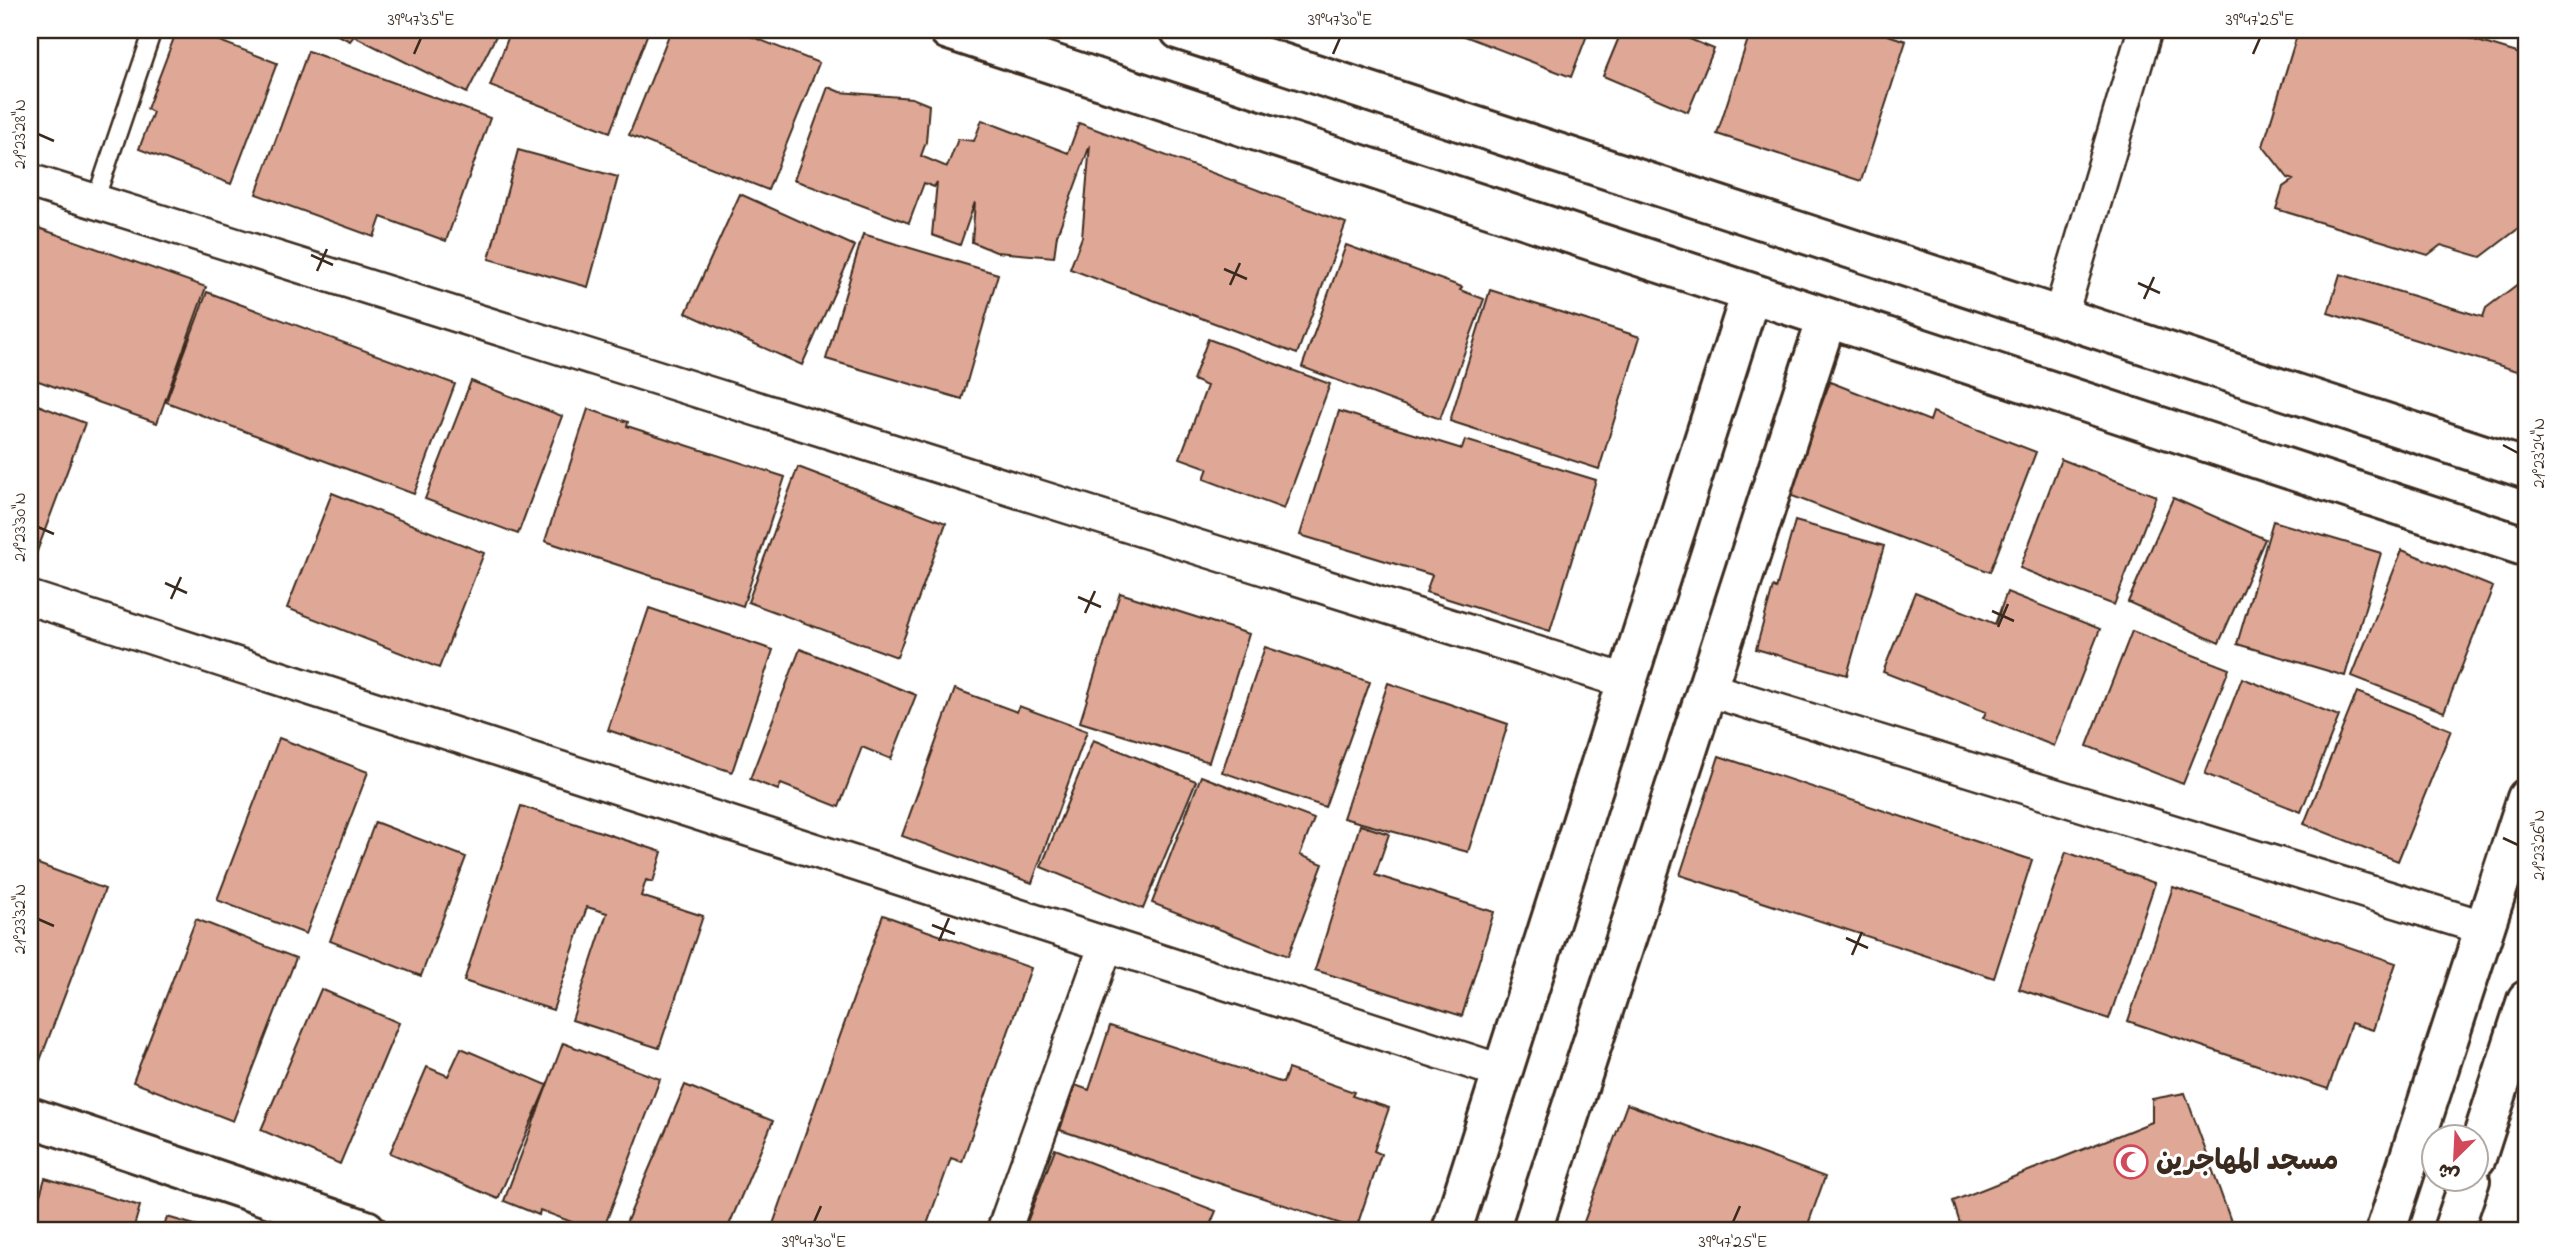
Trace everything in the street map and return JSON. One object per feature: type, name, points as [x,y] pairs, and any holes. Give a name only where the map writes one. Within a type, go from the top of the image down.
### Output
[{"type":"street","points":[[949,30],[2527,547]]},
{"type":"street","points":[[1180,30],[2527,469]]},
{"type":"street","points":[[2060,317],[2145,30]]},
{"type":"street","points":[[30,181],[1628,682]]},
{"type":"street","points":[[1452,1230],[1751,293]]},
{"type":"street","points":[[1532,1230],[1827,318]]},
{"type":"street","points":[[30,598],[1503,1072]]},
{"type":"street","points":[[1707,689],[2485,928]]},
{"type":"street","points":[[2386,1230],[2527,798]]},
{"type":"street","points":[[1004,1230],[1105,945]]},
{"type":"street","points":[[2487,1124],[2527,1000]]},
{"type":"street","points":[[30,1116],[366,1230]]},
{"type":"street","points":[[2453,1230],[2465,1194]]},
{"type":"lane","points":[[95,201],[153,30]]},
{"type":"building","points":[[177,30],[191,30],[277,63],[231,184],[139,149],[153,112],[147,109]]},
{"type":"building","points":[[327,30],[499,30],[467,93],[354,36],[350,41]]},
{"type":"building","points":[[511,30],[649,30],[610,132],[490,86]]},
{"type":"building","points":[[671,30],[735,30],[819,63],[768,190],[629,135]]},
{"type":"building","points":[[1589,30],[1571,77],[1454,32]]},
{"type":"building","points":[[1622,30],[1668,30],[1714,49],[1688,112],[1603,76]]},
{"type":"building","points":[[1751,30],[1873,30],[1906,41],[1861,181],[1717,134]]},
{"type":"building","points":[[2304,30],[2441,30],[2527,56],[2527,222],[2481,257],[2441,245],[2428,255],[2276,209],[2283,187],[2293,180],[2288,178],[2263,146],[2297,35]]},
{"type":"building","points":[[308,51],[490,118],[446,241],[381,217],[374,237],[256,194]]},
{"type":"building","points":[[828,87],[840,92],[912,98],[929,105],[926,142],[921,156],[947,167],[958,139],[974,141],[982,120],[1068,153],[1079,123],[1346,223],[1297,354],[1070,269],[1082,237],[1090,145],[1057,235],[1054,257],[996,252],[972,242],[975,202],[960,245],[932,235],[937,182],[934,187],[924,183],[909,223],[794,180]]},
{"type":"building","points":[[518,150],[618,177],[588,287],[489,259]]},
{"type":"building","points":[[740,194],[855,246],[802,365],[686,313]]},
{"type":"building","points":[[30,225],[206,287],[157,423],[30,378]]},
{"type":"building","points":[[863,234],[998,274],[962,399],[826,359]]},
{"type":"building","points":[[1346,245],[1462,287],[1460,290],[1484,299],[1440,419],[1302,367]]},
{"type":"building","points":[[2340,274],[2483,317],[2486,308],[2527,277],[2527,374],[2328,313]]},
{"type":"building","points":[[1490,290],[1640,337],[1599,469],[1450,421]]},
{"type":"building","points":[[207,292],[455,384],[414,494],[166,402]]},
{"type":"building","points":[[1208,339],[1330,384],[1284,509],[1204,479],[1208,468],[1180,458],[1207,386],[1193,380]]},
{"type":"building","points":[[471,381],[562,416],[518,534],[425,499]]},
{"type":"building","points":[[1830,382],[1930,421],[1933,412],[2036,452],[1990,572],[1787,494]]},
{"type":"building","points":[[30,402],[85,423],[36,554],[30,552]]},
{"type":"building","points":[[588,409],[628,422],[627,426],[785,477],[743,606],[545,541]]},
{"type":"building","points":[[1339,411],[1462,449],[1465,440],[1596,480],[1550,631],[1426,592],[1432,575],[1300,535]]},
{"type":"building","points":[[2061,459],[2156,496],[2114,605],[2020,568]]},
{"type":"building","points":[[798,467],[946,523],[897,657],[748,602]]},
{"type":"building","points":[[332,493],[484,553],[439,668],[287,608]]},
{"type":"building","points":[[2173,498],[2265,539],[2219,643],[2128,602]]},
{"type":"building","points":[[1795,521],[1884,546],[1847,675],[1756,649]]},
{"type":"building","points":[[2273,521],[2381,553],[2345,676],[2237,644]]},
{"type":"building","points":[[2402,550],[2493,587],[2444,712],[2352,676]]},
{"type":"building","points":[[1915,592],[1995,624],[2007,592],[2100,629],[2054,746],[1983,718],[1986,712],[1883,672]]},
{"type":"building","points":[[1120,593],[1249,634],[1209,762],[1080,722]]},
{"type":"building","points":[[649,608],[773,650],[732,772],[608,730]]},
{"type":"building","points":[[2132,631],[2229,669],[2183,784],[2087,746]]},
{"type":"building","points":[[1265,647],[1370,682],[1325,807],[1222,772]]},
{"type":"building","points":[[800,649],[916,695],[891,759],[862,747],[839,807],[781,784],[778,790],[750,779]]},
{"type":"building","points":[[2242,678],[2339,716],[2301,812],[2205,774]]},
{"type":"building","points":[[1388,683],[1508,724],[1468,852],[1343,818]]},
{"type":"building","points":[[955,689],[1017,712],[1019,706],[1087,731],[1032,883],[902,836]]},
{"type":"building","points":[[2357,692],[2451,730],[2398,861],[2304,824]]},
{"type":"building","points":[[279,738],[368,772],[306,934],[217,900]]},
{"type":"building","points":[[1093,740],[1196,781],[1143,909],[1041,867]]},
{"type":"building","points":[[1719,756],[2032,860],[1994,978],[1680,875]]},
{"type":"building","points":[[1201,776],[1314,819],[1300,855],[1323,864],[1288,956],[1152,903]]},
{"type":"building","points":[[521,806],[662,852],[653,882],[646,880],[641,896],[703,916],[659,1048],[572,1020],[607,913],[587,907],[553,1010],[464,981]]},
{"type":"building","points":[[375,822],[466,857],[421,976],[330,941]]},
{"type":"building","points":[[1360,825],[1389,834],[1375,875],[1494,912],[1462,1016],[1315,970]]},
{"type":"building","points":[[2066,852],[2155,883],[2109,1019],[2019,989]]},
{"type":"building","points":[[30,861],[105,889],[36,1071],[30,1069]]},
{"type":"building","points":[[2173,887],[2396,963],[2373,1030],[2351,1023],[2328,1089],[2128,1021]]},
{"type":"building","points":[[883,915],[1031,968],[962,1162],[951,1158],[925,1230],[771,1230]]},
{"type":"building","points":[[196,919],[296,958],[233,1121],[133,1082]]},
{"type":"building","points":[[321,989],[399,1023],[340,1164],[261,1130]]},
{"type":"building","points":[[1110,1026],[1283,1083],[1288,1069],[1354,1092],[1352,1096],[1389,1108],[1374,1151],[1381,1154],[1356,1229],[1060,1130],[1075,1085],[1089,1090]]},
{"type":"building","points":[[563,1043],[660,1079],[603,1230],[593,1230],[540,1210],[539,1215],[504,1201]]},
{"type":"building","points":[[461,1048],[547,1085],[498,1199],[390,1153],[427,1067],[448,1076]]},
{"type":"building","points":[[685,1085],[773,1121],[727,1230],[623,1230]]},
{"type":"building","name":"مسجد المهاجرين","points":[[2185,1093],[2234,1230],[1962,1230],[1953,1201],[2152,1122],[2152,1099]]},
{"type":"building","points":[[1627,1104],[1825,1177],[1806,1230],[1581,1230]]},
{"type":"building","points":[[1055,1149],[1216,1211],[1208,1230],[1024,1230]]},
{"type":"building","points":[[45,1178],[140,1206],[133,1230],[30,1230]]},
{"type":"building","points":[[167,1217],[212,1230],[163,1230]]},
{"type":"place","name":"مسجد المهاجرين","points":[[2131,1162]]}]
